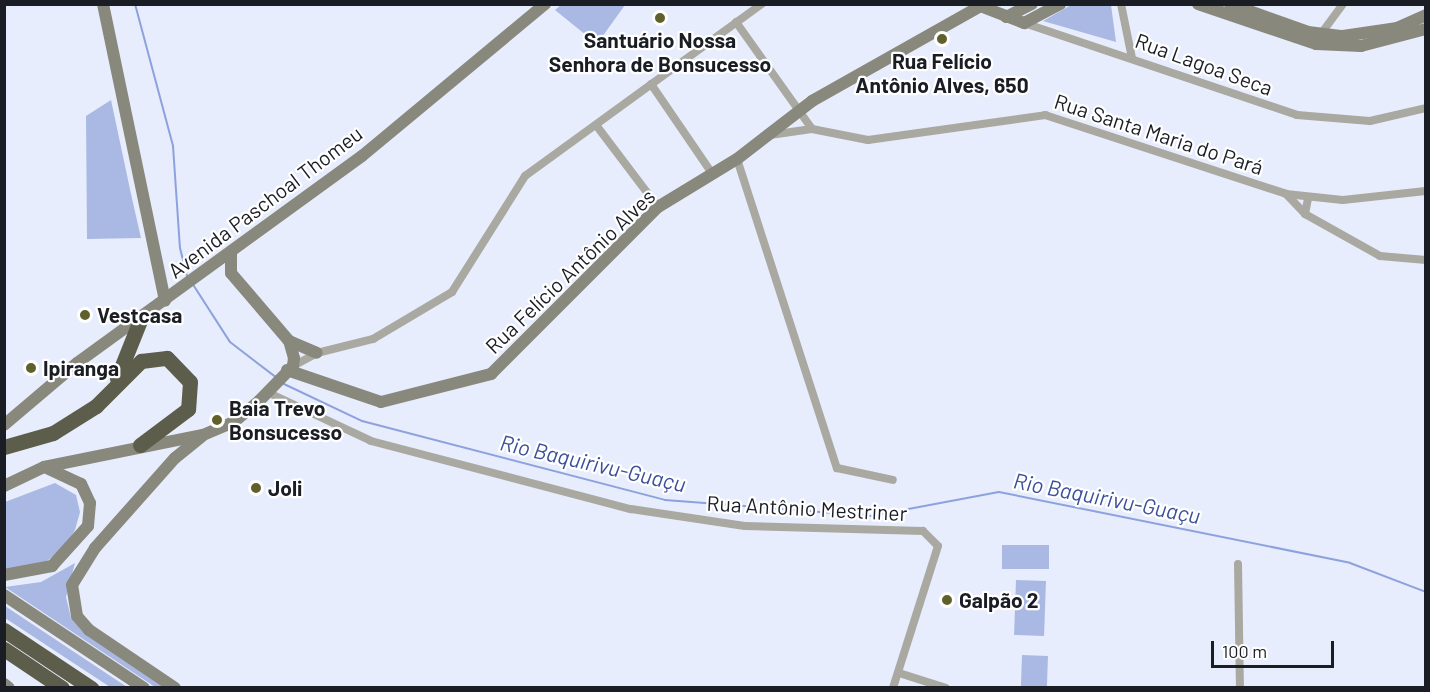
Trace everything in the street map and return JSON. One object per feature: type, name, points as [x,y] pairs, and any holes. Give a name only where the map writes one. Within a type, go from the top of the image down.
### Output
[{"type":"highway","points":[[113,386],[141,318]]},
{"type":"highway","points":[[4,447],[62,428],[96,406],[113,386],[152,357],[177,364],[190,382],[192,396],[182,418],[140,446]]},
{"type":"highway","points":[[4,630],[91,687]]},
{"type":"highway","points":[[4,650],[62,687]]},
{"type":"main road","points":[[103,4],[163,275],[165,301]]},
{"type":"main road","name":"Avenida Paschoal Thomeu","points":[[4,425],[141,318],[362,156],[545,4]]},
{"type":"main road","points":[[1006,16],[1032,4]]},
{"type":"main road","points":[[1024,23],[1060,4]]},
{"type":"main road","points":[[1198,4],[1318,38],[1361,46],[1425,29]]},
{"type":"main road","points":[[1230,4],[1318,38],[1369,35],[1425,15]]},
{"type":"main road","name":"Rua Lagoa Seca","points":[[977,6],[1024,23]]},
{"type":"main road","name":"Rua Felício Antônio Alves","points":[[288,369],[381,402],[482,378],[499,368],[658,207],[737,159],[800,109],[977,6]]},
{"type":"main road","points":[[231,253],[229,270],[240,288]]},
{"type":"main road","points":[[204,272],[223,273],[289,341],[317,353]]},
{"type":"main road","points":[[163,275],[181,290]]},
{"type":"main road","points":[[5,486],[44,467],[203,435],[234,422],[288,369],[289,341]]},
{"type":"main road","points":[[175,687],[89,630],[77,616],[72,585],[80,566],[110,531],[175,458],[203,435]]},
{"type":"main road","points":[[4,575],[52,566],[88,526],[90,503],[81,484],[44,467]]},
{"type":"main road","points":[[4,595],[144,687]]},
{"type":"main road","points":[[4,684],[9,687]]},
{"type":"street","points":[[288,369],[317,353],[373,339],[452,292],[518,184],[762,4]]},
{"type":"street","points":[[1121,4],[1132,58]]},
{"type":"street","points":[[1318,38],[1343,4]]},
{"type":"street","points":[[736,22],[812,129]]},
{"type":"street","name":"Rua Lagoa Seca","points":[[1024,23],[1132,58],[1268,108],[1322,121],[1370,121],[1425,108]]},
{"type":"street","points":[[651,84],[713,175]]},
{"type":"street","name":"Rua Santa Maria do Pará","points":[[770,135],[812,129],[868,140],[1045,115],[1286,194],[1308,198],[1372,199],[1425,191]]},
{"type":"street","points":[[596,125],[658,207]]},
{"type":"street","points":[[737,159],[837,468],[893,480]]},
{"type":"street","points":[[1286,194],[1305,214],[1380,256],[1425,260]]},
{"type":"street","points":[[1305,214],[1308,198]]},
{"type":"street","name":"Rua Antônio Mestriner","points":[[270,388],[370,441],[631,509],[745,526],[923,531],[933,537],[938,546],[899,672]]},
{"type":"street","points":[[1238,564],[1240,687]]},
{"type":"street","points":[[893,687],[899,672],[946,687]]},
{"type":"shaded area","points":[[561,5],[625,5],[597,44],[555,10]]},
{"type":"shaded area","points":[[1071,5],[1111,5],[1116,42],[1043,21]]},
{"type":"shaded area","points":[[111,100],[141,238],[87,239],[86,116]]},
{"type":"shaded area","points":[[55,483],[76,495],[80,512],[75,530],[63,549],[43,564],[5,570],[5,502]]},
{"type":"shaded area","points":[[1002,545],[1049,545],[1049,569],[1002,569]]},
{"type":"shaded area","points":[[75,563],[66,597],[71,618],[82,631],[165,687],[155,687],[5,587],[41,582]]},
{"type":"shaded area","points":[[1016,580],[1046,581],[1044,636],[1014,635]]},
{"type":"shaded area","points":[[4,606],[127,687],[110,687],[5,618]]},
{"type":"shaded area","points":[[1022,655],[1048,656],[1047,688],[1021,687]]},
{"type":"waterway","name":"Rio Baquirivu-Guaçu","points":[[135,4],[173,146],[180,248],[187,276]]},
{"type":"waterway","name":"Rio Baquirivu-Guaçu","points":[[192,283],[230,342],[277,378]]},
{"type":"waterway","name":"Rio Baquirivu-Guaçu","points":[[284,384],[362,421],[665,500],[871,516],[999,492],[1350,563],[1426,592]]},
{"type":"place","name":"Santuário Nossa Senhora de Bonsucesso","points":[[660,18]]},
{"type":"place","name":"Rua Felício Antônio Alves, 650","points":[[942,39]]},
{"type":"place","name":"Vestcasa","points":[[85,315]]},
{"type":"place","name":"Ipiranga","points":[[31,368]]},
{"type":"place","name":"Baia Trevo Bonsucesso","points":[[217,420]]},
{"type":"place","name":"Joli","points":[[256,488]]},
{"type":"place","name":"Galpão 2","points":[[947,600]]}]
